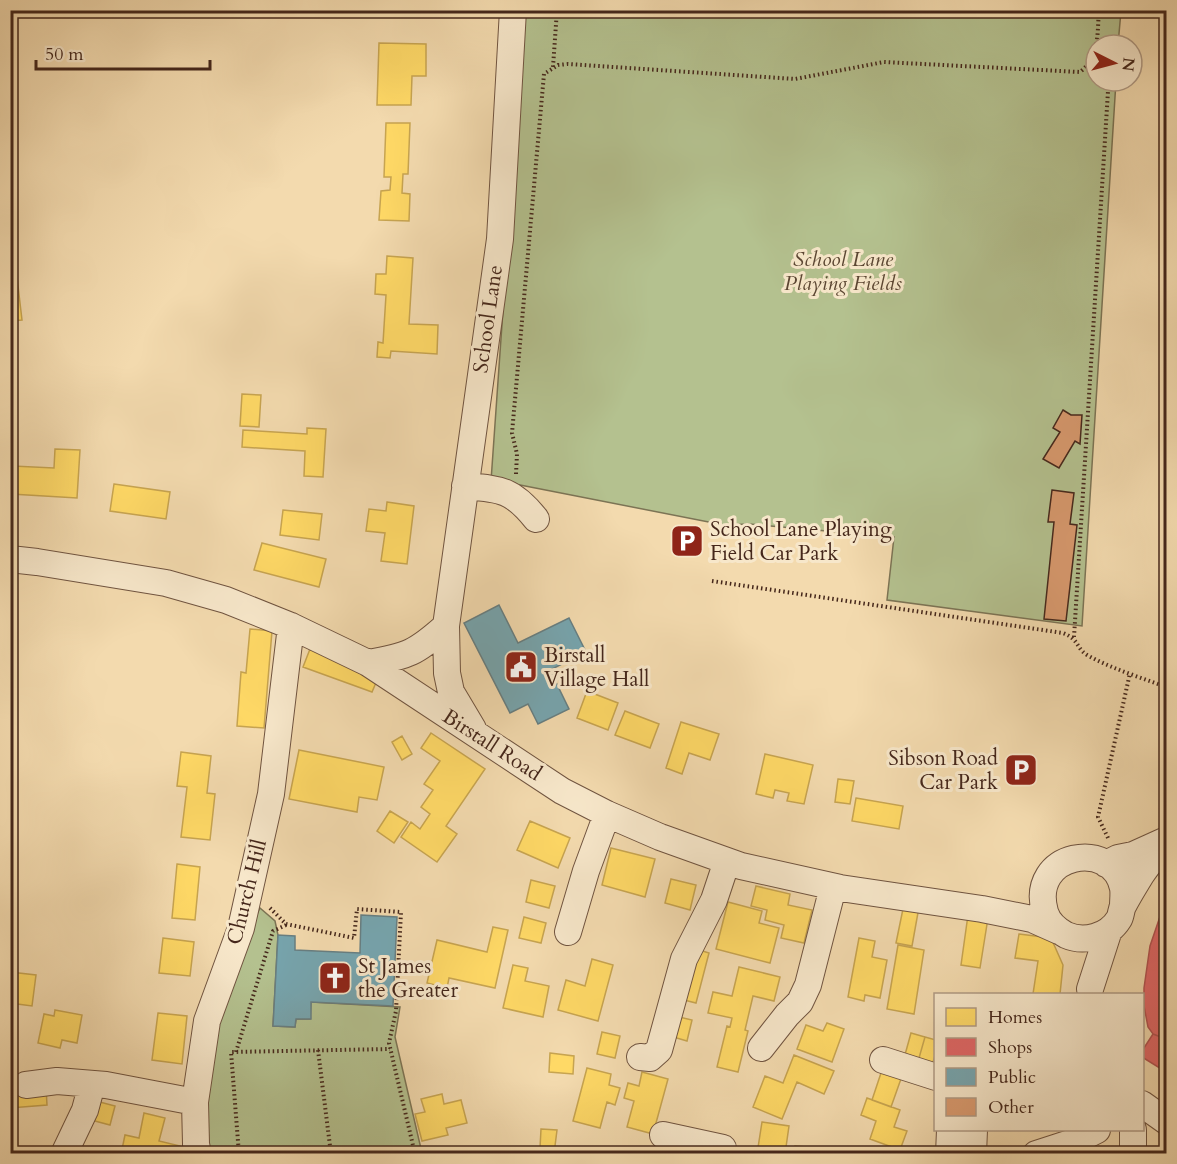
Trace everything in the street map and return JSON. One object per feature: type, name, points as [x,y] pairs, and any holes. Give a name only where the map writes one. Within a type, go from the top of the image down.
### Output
[{"type":"street","name":"School Lane","points":[[476,735],[451,692],[447,673],[446,626],[500,239],[513,10]]},
{"type":"street","points":[[465,486],[499,489],[513,495],[536,519]]},
{"type":"street","name":"Birstall Road","points":[[10,559],[166,583],[226,600],[291,626],[368,663],[562,791],[660,837],[741,866],[833,887],[982,909],[1032,919],[1065,934]]},
{"type":"street","name":"Church Hill","points":[[198,1154],[195,1102],[207,1021],[241,928],[271,794],[291,626]]},
{"type":"street","points":[[368,663],[403,657],[424,646],[446,626]]},
{"type":"street","points":[[568,932],[586,870],[607,814]]},
{"type":"street","points":[[1090,992],[1081,949],[1049,921],[1045,913],[1042,894],[1045,883],[1052,871],[1065,861],[1079,857],[1112,861],[1134,855],[1167,841]]},
{"type":"street","points":[[1065,934],[1086,939],[1109,930],[1119,920],[1142,873],[1167,841]]},
{"type":"street","points":[[640,1057],[650,1058],[659,1050],[684,959],[718,891],[727,861]]},
{"type":"street","points":[[1112,861],[1123,886],[1124,906]]},
{"type":"street","name":"Birstall Road","points":[[982,909],[1011,902],[1045,883]]},
{"type":"street","points":[[761,1048],[800,1002],[808,985],[833,887]]},
{"type":"street","points":[[1090,992],[1109,930]]},
{"type":"street","points":[[883,1060],[934,1076]]},
{"type":"street","points":[[26,1085],[57,1081],[106,1084],[195,1102]]},
{"type":"street","points":[[64,1154],[85,1110],[92,1083]]},
{"type":"street","points":[[1144,1105],[1167,1121]]},
{"type":"street","points":[[949,1154],[950,1131]]},
{"type":"street","points":[[973,1154],[974,1131]]},
{"type":"street","points":[[1036,1154],[1073,1142],[1095,1131]]},
{"type":"street","points":[[1132,1131],[1133,1154]]},
{"type":"street","points":[[663,1135],[723,1148],[723,1154]]},
{"type":"path","points":[[553,67],[556,10]]},
{"type":"path","points":[[1097,33],[1099,10]]},
{"type":"path","points":[[513,495],[518,454],[512,433],[544,74],[558,65],[568,64],[795,79],[884,62],[1080,72],[1084,69]]},
{"type":"path","points":[[1108,93],[1074,637],[1084,653],[1130,674],[1167,687]]},
{"type":"path","points":[[712,581],[1064,633],[1074,637]]},
{"type":"path","points":[[1112,861],[1098,817],[1130,674]]},
{"type":"path","points":[[250,888],[286,924]]},
{"type":"path","points":[[236,1052],[273,932],[280,926],[286,924],[354,938],[357,909],[401,912],[396,1011],[389,1043],[415,1154]]},
{"type":"path","points":[[239,1154],[231,1052],[390,1049]]},
{"type":"path","points":[[318,1050],[330,1154]]},
{"type":"green space","name":"School Lane Playing Fields","points":[[524,11],[1121,11],[1119,33],[1084,33],[1084,93],[1115,93],[1082,626],[887,600],[894,537],[749,524],[724,525],[491,481]]},
{"type":"green space","points":[[260,908],[275,921],[278,935],[273,1026],[295,1027],[296,1019],[310,1019],[311,1002],[400,1007],[395,1037],[422,1153],[342,1153],[328,1148],[320,1154],[207,1154],[203,1108],[218,1018],[250,929]]},
{"type":"building: Homes","points":[[379,43],[426,44],[426,76],[412,76],[411,105],[377,105]]},
{"type":"building: Homes","points":[[386,123],[410,123],[408,174],[403,174],[402,193],[410,194],[409,221],[379,220],[381,191],[390,190],[391,177],[384,177]]},
{"type":"building: Homes","points":[[387,256],[413,258],[409,324],[438,325],[437,354],[391,351],[390,358],[377,357],[378,342],[383,343],[386,295],[375,294],[376,274],[386,274]]},
{"type":"building: Homes","points":[[10,260],[15,260],[22,320],[10,321]]},
{"type":"building: Homes","points":[[242,394],[261,395],[259,427],[240,426]]},
{"type":"building: Homes","points":[[307,428],[326,429],[323,477],[304,476],[305,451],[242,447],[243,430],[307,434]]},
{"type":"building: Homes","points":[[55,449],[80,450],[77,498],[11,494],[13,466],[54,468]]},
{"type":"building: Homes","points":[[114,484],[170,492],[166,519],[110,511]]},
{"type":"building: Homes","points":[[387,502],[414,506],[407,564],[381,561],[385,533],[366,531],[369,509],[386,511]]},
{"type":"building: Homes","points":[[283,510],[322,514],[319,540],[280,535]]},
{"type":"building: Homes","points":[[262,543],[326,559],[319,587],[254,570]]},
{"type":"building: Homes","points":[[250,629],[272,631],[264,728],[237,726],[241,672],[246,673]]},
{"type":"building: Homes","points":[[310,649],[378,678],[372,692],[303,667]]},
{"type":"building: Homes","points":[[587,691],[618,703],[608,730],[577,718]]},
{"type":"building: Homes","points":[[625,711],[659,724],[650,748],[615,735]]},
{"type":"building: Homes","points":[[681,722],[719,734],[710,760],[689,753],[682,774],[666,768]]},
{"type":"building: Homes","points":[[431,733],[485,769],[446,826],[457,834],[437,862],[401,837],[411,822],[420,829],[430,814],[421,807],[433,790],[424,784],[440,761],[421,748]]},
{"type":"building: Homes","points":[[402,736],[412,754],[402,760],[392,742]]},
{"type":"building: Homes","points":[[299,750],[384,767],[377,800],[359,797],[357,812],[289,799]]},
{"type":"building: Homes","points":[[181,752],[211,756],[207,793],[215,794],[210,840],[181,837],[187,787],[177,786]]},
{"type":"building: Homes","points":[[765,754],[813,765],[804,804],[787,801],[789,793],[775,790],[773,798],[756,794]]},
{"type":"building: Homes","points":[[838,779],[854,781],[850,804],[835,802]]},
{"type":"building: Homes","points":[[856,798],[903,806],[899,829],[852,821]]},
{"type":"building: Homes","points":[[390,811],[408,822],[394,843],[377,831]]},
{"type":"building: Homes","points":[[530,821],[570,838],[558,868],[517,850]]},
{"type":"building: Homes","points":[[611,848],[655,859],[645,897],[602,885]]},
{"type":"building: Homes","points":[[177,864],[200,867],[195,920],[172,918]]},
{"type":"building: Homes","points":[[671,879],[696,885],[690,910],[665,903]]},
{"type":"building: Homes","points":[[531,880],[555,886],[549,908],[526,902]]},
{"type":"building: Homes","points":[[756,886],[790,894],[788,905],[812,910],[804,943],[781,938],[784,925],[765,920],[767,910],[751,906]]},
{"type":"building: Homes","points":[[728,902],[762,911],[759,923],[779,928],[770,963],[716,949]]},
{"type":"building: Homes","points":[[904,904],[919,907],[912,946],[896,943]]},
{"type":"building: Homes","points":[[968,915],[988,918],[980,968],[961,965]]},
{"type":"building: Homes","points":[[524,917],[546,923],[541,943],[519,938]]},
{"type":"building: Homes","points":[[493,927],[508,930],[495,988],[449,978],[447,988],[427,983],[437,940],[487,952]]},
{"type":"building: Homes","points":[[1019,934],[1051,938],[1063,965],[1060,993],[1033,993],[1038,961],[1015,958]]},
{"type":"building: Homes","points":[[163,938],[194,942],[190,976],[159,973]]},
{"type":"building: Homes","points":[[859,938],[875,941],[872,957],[887,960],[880,998],[865,995],[864,1001],[848,997]]},
{"type":"building: Homes","points":[[898,945],[924,950],[914,1014],[887,1009]]},
{"type":"building: Homes","points":[[693,948],[709,953],[696,1003],[680,999]]},
{"type":"building: Homes","points":[[592,959],[613,965],[598,1021],[558,1010],[566,980],[585,986]]},
{"type":"building: Homes","points":[[513,965],[528,968],[525,981],[549,986],[543,1017],[503,1008]]},
{"type":"building: Homes","points":[[739,967],[780,977],[774,1001],[753,996],[745,1030],[748,1031],[738,1072],[717,1067],[727,1026],[730,1027],[732,1018],[708,1013],[713,992],[732,996]]},
{"type":"building: Homes","points":[[10,972],[36,975],[32,1006],[10,1003]]},
{"type":"building: Homes","points":[[55,1010],[82,1015],[77,1043],[62,1040],[60,1048],[38,1043],[44,1014],[54,1016]]},
{"type":"building: Homes","points":[[158,1013],[187,1016],[182,1064],[152,1060]]},
{"type":"building: Homes","points":[[675,1016],[692,1020],[687,1041],[670,1036]]},
{"type":"building: Homes","points":[[827,1023],[844,1029],[832,1062],[797,1049],[806,1025],[823,1031]]},
{"type":"building: Homes","points":[[602,1032],[620,1036],[615,1058],[597,1054]]},
{"type":"building: Homes","points":[[911,1033],[925,1037],[917,1065],[903,1062]]},
{"type":"building: Homes","points":[[925,1037],[934,1039],[934,1059],[931,1069],[917,1065]]},
{"type":"building: Homes","points":[[550,1053],[574,1056],[573,1074],[549,1072]]},
{"type":"building: Homes","points":[[794,1055],[834,1071],[824,1094],[797,1082],[782,1119],[753,1107],[765,1076],[783,1083]]},
{"type":"building: Homes","points":[[587,1068],[611,1074],[609,1085],[620,1088],[615,1105],[607,1102],[600,1128],[573,1121]]},
{"type":"building: Homes","points":[[882,1070],[902,1076],[891,1107],[872,1100]]},
{"type":"building: Homes","points":[[642,1072],[668,1079],[653,1134],[627,1127],[634,1101],[624,1098],[628,1083],[639,1086]]},
{"type":"building: Homes","points":[[46,1087],[47,1105],[10,1108],[10,1090]]},
{"type":"building: Homes","points":[[442,1094],[444,1104],[461,1100],[467,1123],[446,1128],[448,1135],[422,1141],[415,1114],[425,1112],[421,1099]]},
{"type":"building: Homes","points":[[867,1098],[900,1110],[894,1127],[907,1131],[900,1150],[870,1139],[876,1121],[861,1115]]},
{"type":"building: Homes","points":[[96,1101],[115,1106],[110,1125],[91,1120]]},
{"type":"building: Homes","points":[[144,1113],[165,1118],[159,1141],[180,1146],[178,1154],[121,1154],[125,1135],[139,1138]]},
{"type":"building: Homes","points":[[762,1122],[789,1126],[785,1154],[757,1154]]},
{"type":"building: Homes","points":[[541,1129],[557,1130],[554,1154],[535,1154],[535,1147],[540,1148]]},
{"type":"building: Homes","points":[[795,1146],[827,1149],[826,1154],[794,1154]]},
{"type":"building: Shops","points":[[1166,899],[1166,1039],[1153,1034],[1148,1027],[1144,1006],[1144,988],[1150,946]]},
{"type":"building: Shops","points":[[1153,1034],[1166,1039],[1166,1072],[1144,1058],[1144,1048]]},
{"type":"building: Public","name":"Birstall Village Hall","points":[[499,605],[518,643],[569,618],[586,652],[550,670],[569,709],[538,724],[528,704],[510,713],[464,623]]},
{"type":"building: Public","name":"St James the Greater","points":[[361,915],[397,917],[393,1006],[311,1002],[311,1019],[296,1019],[295,1027],[273,1026],[278,935],[295,936],[295,950],[360,953]]},
{"type":"building: Other","points":[[1063,410],[1071,415],[1082,415],[1080,444],[1075,441],[1059,468],[1043,459],[1060,432],[1053,428]]},
{"type":"building: Other","points":[[1052,490],[1074,493],[1070,524],[1077,525],[1066,621],[1044,619],[1054,522],[1048,522]]},
{"type":"place","name":"School Lane Playing Field Car Park","points":[[687,541]]},
{"type":"place","name":"Birstall Village Hall","points":[[521,667]]},
{"type":"place","name":"Sibson Road Car Park","points":[[1021,770]]},
{"type":"place","name":"St James the Greater","points":[[335,978]]}]
